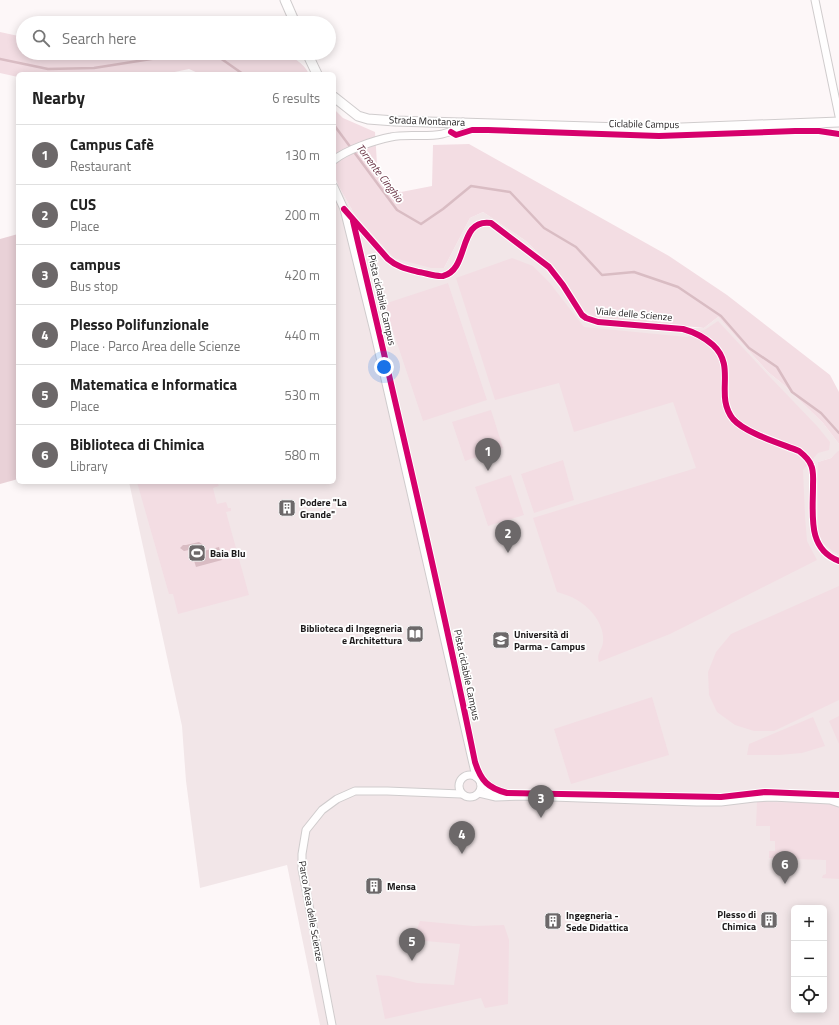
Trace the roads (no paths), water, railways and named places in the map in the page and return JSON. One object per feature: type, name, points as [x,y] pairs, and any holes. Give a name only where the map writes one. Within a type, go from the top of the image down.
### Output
[{"type":"main road","points":[[286,0],[292,16]]},
{"type":"main road","points":[[310,60],[316,72]]},
{"type":"main road","name":"Strada Montanara","points":[[336,99],[358,116],[368,119],[656,129],[839,122]]},
{"type":"street","points":[[815,0],[839,116]]},
{"type":"street","points":[[336,158],[365,144],[392,136],[447,134],[459,127],[463,122]]},
{"type":"street","points":[[336,191],[344,209],[375,335],[476,777],[481,784],[493,792],[506,796]]},
{"type":"street","points":[[445,792],[459,784],[460,781],[466,776],[472,758]]},
{"type":"street","points":[[466,776],[470,775],[476,777]]},
{"type":"street","points":[[459,784],[461,794],[470,798],[479,793],[481,784]]},
{"type":"street","name":"Parco Area delle Scienze","points":[[332,1025],[302,870],[302,854],[306,830],[322,810],[337,799],[355,792],[445,792],[461,794]]},
{"type":"street","points":[[479,793],[496,797],[506,796],[697,802],[721,802],[772,797],[830,800],[839,803]]},
{"type":"waterway","name":"Torrente Cinghio","points":[[0,59],[48,69],[94,68],[145,60]]},
{"type":"waterway","name":"Torrente Cinghio","points":[[223,60],[240,72]]},
{"type":"waterway","name":"Torrente Cinghio","points":[[336,128],[397,210],[421,224],[443,209],[471,186],[510,192],[544,228],[576,247],[602,275],[634,272],[678,287],[721,316],[749,348],[777,367],[792,392],[821,413],[839,433]]},
{"type":"place","name":"Campus Cafè","points":[[488,471]]},
{"type":"place","name":"Podere \"La Grande\"","points":[[287,508]]},
{"type":"place","name":"Baia Blu","points":[[197,553]]},
{"type":"place","name":"CUS","points":[[508,553]]},
{"type":"place","name":"Biblioteca di Ingegneria e Architettura","points":[[415,634]]},
{"type":"place","name":"Università di Parma - Campus","points":[[501,640]]},
{"type":"place","name":"campus","points":[[541,818]]},
{"type":"place","name":"Plesso Polifunzionale","points":[[462,854]]},
{"type":"place","name":"Biblioteca di Chimica","points":[[785,884]]},
{"type":"place","name":"Mensa","points":[[374,886]]},
{"type":"place","name":"Plesso di Chimica","points":[[769,920]]},
{"type":"place","name":"Ingegneria - Sede Didattica","points":[[553,921]]},
{"type":"place","name":"Matematica e Informatica","points":[[412,961]]}]
